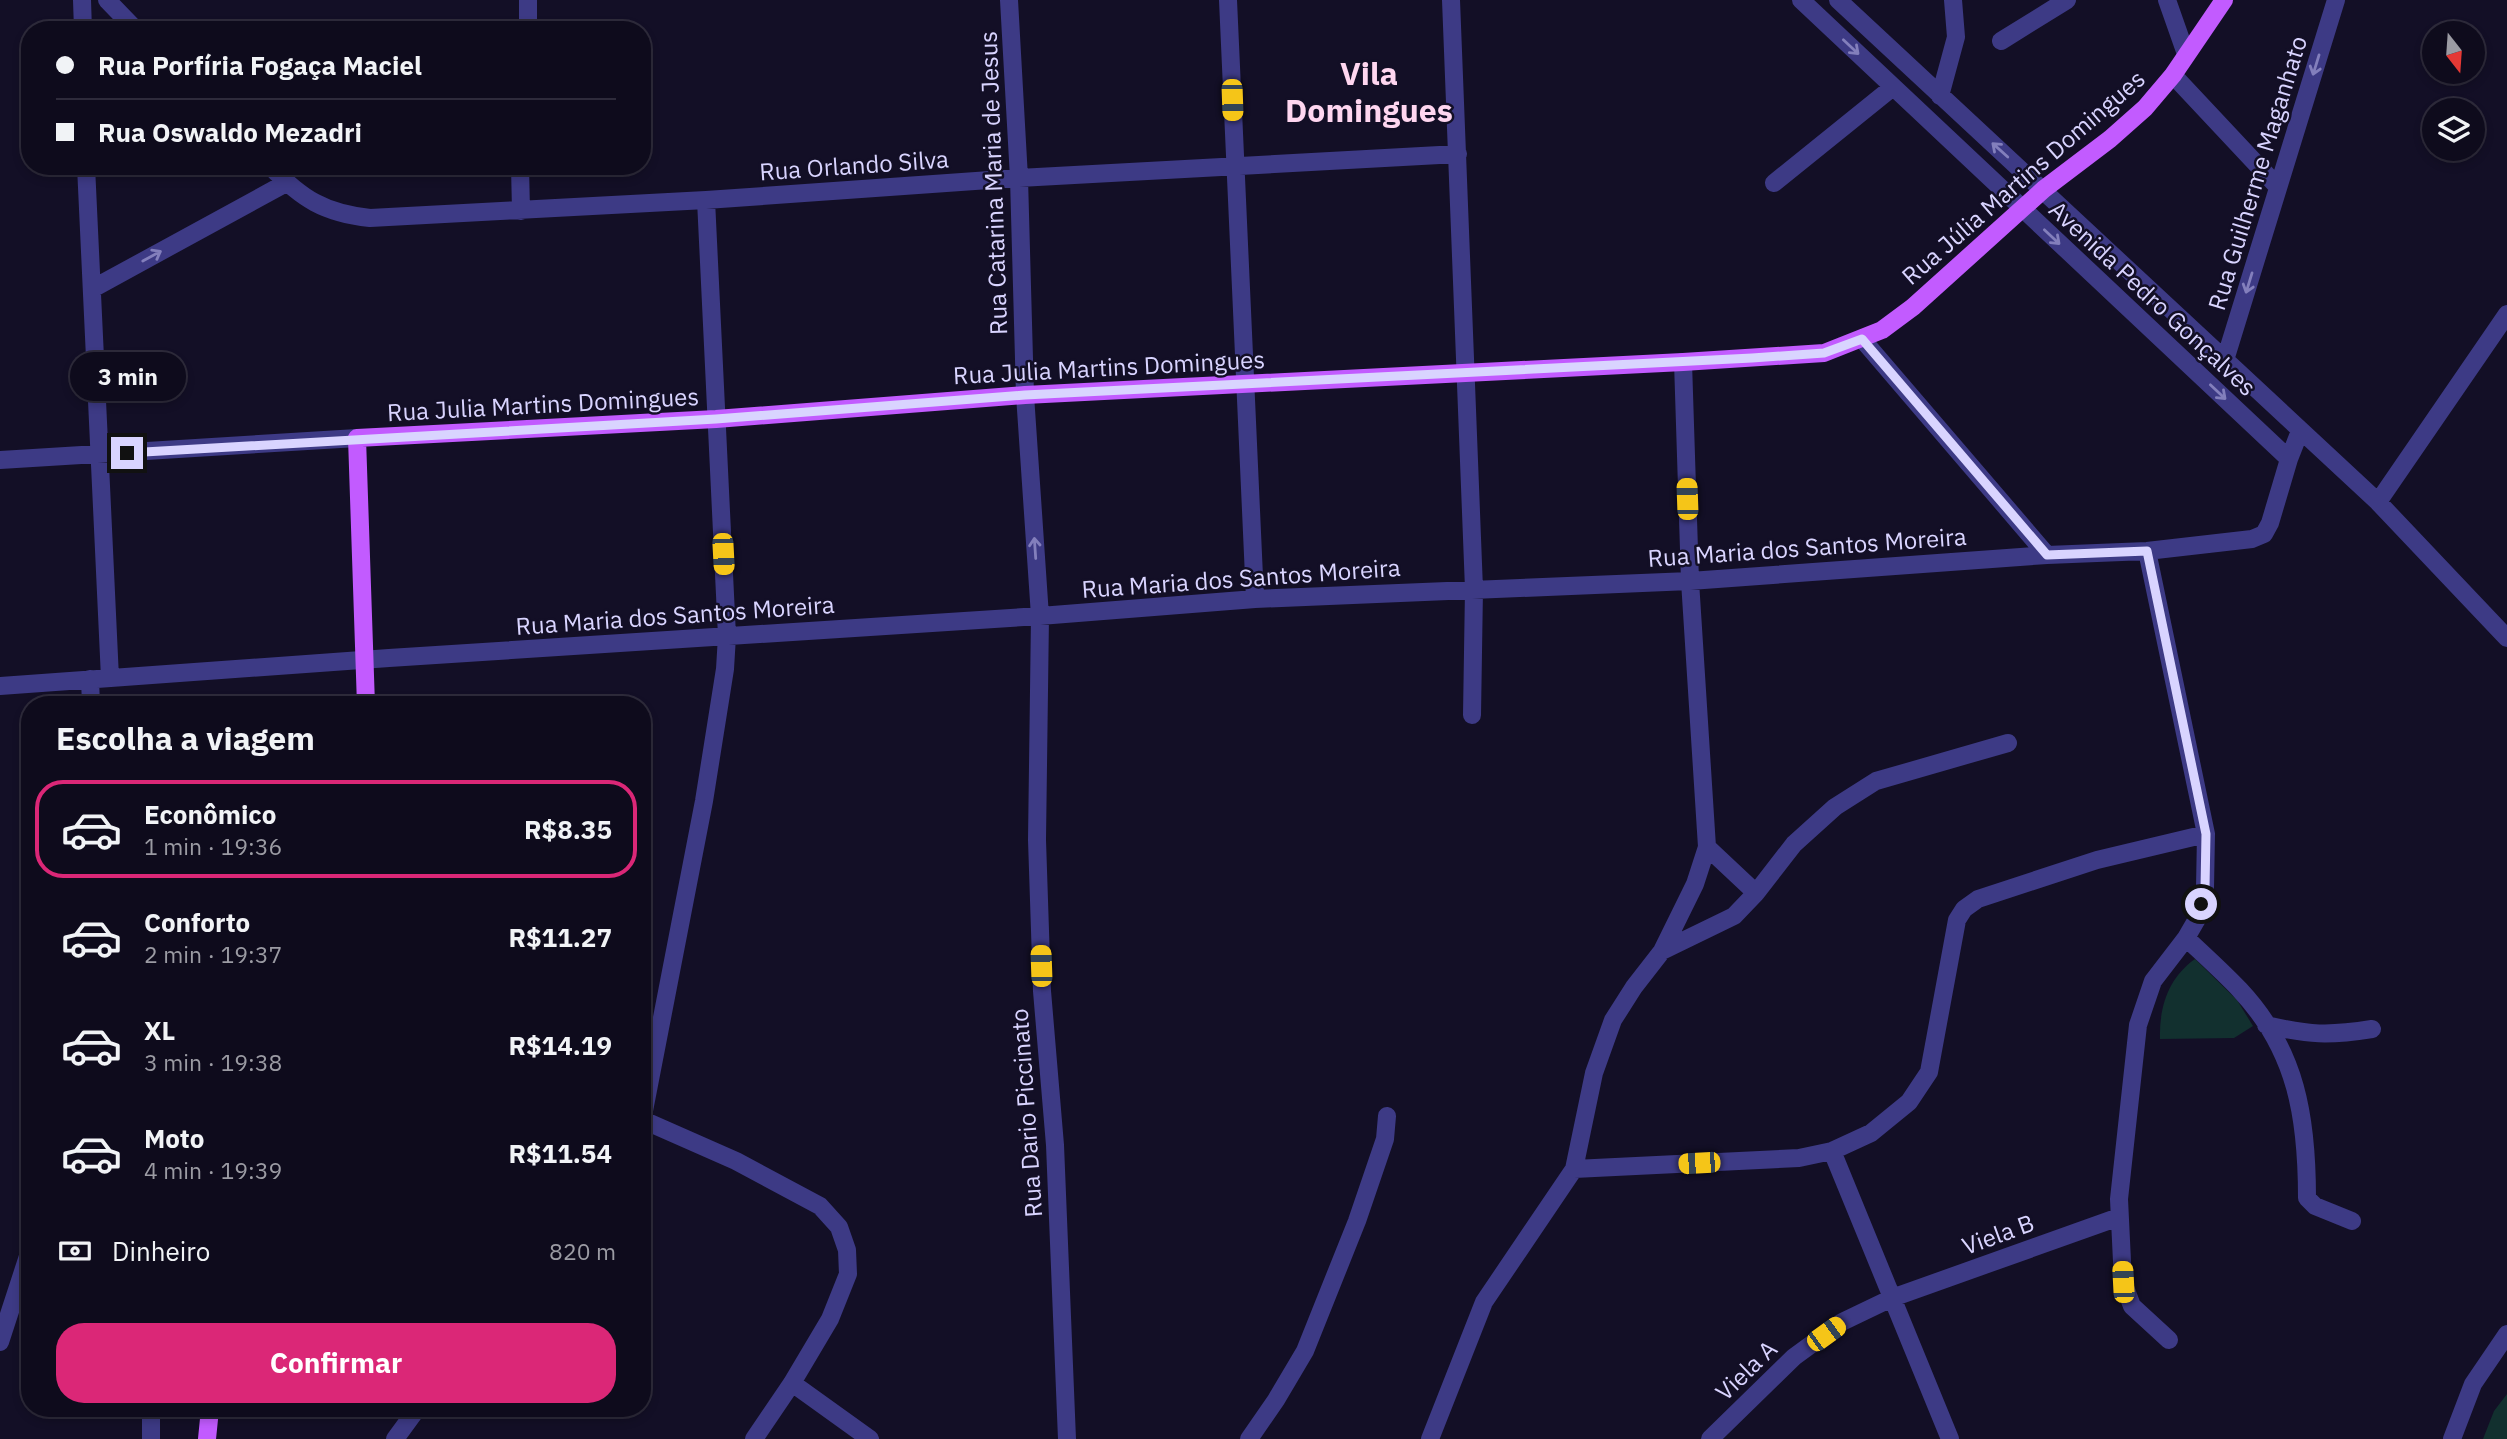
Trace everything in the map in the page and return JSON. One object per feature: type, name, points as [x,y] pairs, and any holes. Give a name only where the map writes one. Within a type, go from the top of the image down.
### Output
[{"type":"main road","name":"Rua Júlia Martins Domingues","points":[[1862,339],[1882,330],[1913,307],[2044,189],[2145,108],[2173,75],[2224,0]]},
{"type":"main road","name":"Rua Julia Martins Domingues","points":[[357,438],[716,419],[1025,395],[1824,353],[1862,339]]},
{"type":"main road","points":[[357,438],[366,696]]},
{"type":"main road","points":[[207,1439],[209,1417]]},
{"type":"street","points":[[82,0],[83,21]]},
{"type":"street","points":[[107,0],[127,21]]},
{"type":"street","points":[[528,0],[528,21]]},
{"type":"street","name":"Rua Catarina Maria de Jesus","points":[[1009,0],[1019,178],[1025,395],[1040,617]]},
{"type":"street","points":[[1228,0],[1255,599]]},
{"type":"street","points":[[1451,0],[1474,589],[1472,715]]},
{"type":"street","name":"Avenida Pedro Gonçalves","points":[[1801,0],[2289,459]]},
{"type":"street","name":"Avenida Pedro Gonçalves","points":[[1838,0],[2378,502],[2507,638]]},
{"type":"street","points":[[1940,96],[1956,37],[1954,0]]},
{"type":"street","points":[[2001,41],[2067,0]]},
{"type":"street","points":[[2167,0],[2186,54]]},
{"type":"street","name":"Rua Guilherme Maganhato","points":[[2225,360],[2336,0]]},
{"type":"street","points":[[2173,75],[2278,187]]},
{"type":"street","points":[[1774,183],[1893,87]]},
{"type":"street","name":"Rua Orlando Silva","points":[[278,175],[315,204],[340,215],[370,218],[706,201],[1019,178],[1458,154]]},
{"type":"street","points":[[86,175],[110,678]]},
{"type":"street","points":[[520,175],[521,211]]},
{"type":"street","points":[[92,289],[286,183]]},
{"type":"street","points":[[651,1078],[704,801],[725,669],[727,636],[706,201]]},
{"type":"street","points":[[2378,502],[2507,314]]},
{"type":"street","points":[[1862,339],[2047,555]]},
{"type":"street","points":[[1430,1439],[1484,1302],[1574,1169],[1594,1073],[1613,1020],[1662,951],[1695,884],[1707,847],[1690,581],[1683,362]]},
{"type":"street","name":"Rua Maria dos Santos Moreira","points":[[0,686],[364,659],[1040,617],[1255,599],[1690,581],[2047,555],[2147,551],[2252,539],[2264,534],[2300,431]]},
{"type":"street","points":[[0,460],[357,438]]},
{"type":"street","points":[[2147,551],[2206,834],[2205,888],[2197,919],[2153,981],[2138,1025],[2119,1199],[2123,1282],[2132,1306],[2169,1340]]},
{"type":"street","name":"Rua Dario Piccinato","points":[[1040,617],[1037,840],[1042,991],[1055,1144],[1067,1439]]},
{"type":"street","points":[[90,679],[91,696]]},
{"type":"street","points":[[1662,951],[1734,916],[1756,893],[1794,844],[1835,807],[1876,781],[2008,743]]},
{"type":"street","points":[[1574,1169],[1799,1158],[1832,1151],[1871,1133],[1909,1102],[1929,1072],[1956,920],[1964,909],[1978,899],[2097,860],[2206,834]]},
{"type":"street","points":[[1707,847],[1756,893]]},
{"type":"street","points":[[2186,938],[2242,991],[2274,1035],[2291,1069],[2305,1130],[2307,1198],[2315,1206],[2352,1221]]},
{"type":"street","points":[[2266,1025],[2303,1033],[2330,1035],[2372,1029]]},
{"type":"street","points":[[1249,1439],[1276,1401],[1305,1350],[1357,1221],[1385,1139],[1387,1116]]},
{"type":"street","points":[[651,1124],[736,1161],[820,1206],[839,1227],[847,1250],[848,1274],[830,1319],[792,1383],[754,1439]]},
{"type":"street","points":[[1832,1151],[1950,1439]]},
{"type":"street","name":"Viela B","points":[[1892,1298],[2119,1217]]},
{"type":"street","points":[[0,1342],[21,1280]]},
{"type":"street","name":"Viela A","points":[[1710,1439],[1794,1357],[1842,1322],[1892,1298]]},
{"type":"street","points":[[2452,1439],[2473,1384],[2507,1334]]},
{"type":"street","points":[[792,1383],[870,1439]]},
{"type":"street","points":[[151,1417],[151,1439]]},
{"type":"street","points":[[395,1439],[411,1417]]},
{"type":"green space","points":[[2195,959],[2237,1000],[2253,1026],[2234,1038],[2160,1039],[2161,1016],[2167,995],[2178,975]]},
{"type":"green space","points":[[2507,1394],[2507,1439],[2483,1439],[2494,1411]]},
{"type":"district","name":"Vila Domingues","points":[[1369,92]]},
{"type":"route","points":[[127,453],[716,419],[1025,395],[1752,358],[1824,353],[1862,339],[2047,555],[2147,551],[2206,834],[2205,888],[2201,904]]}]
